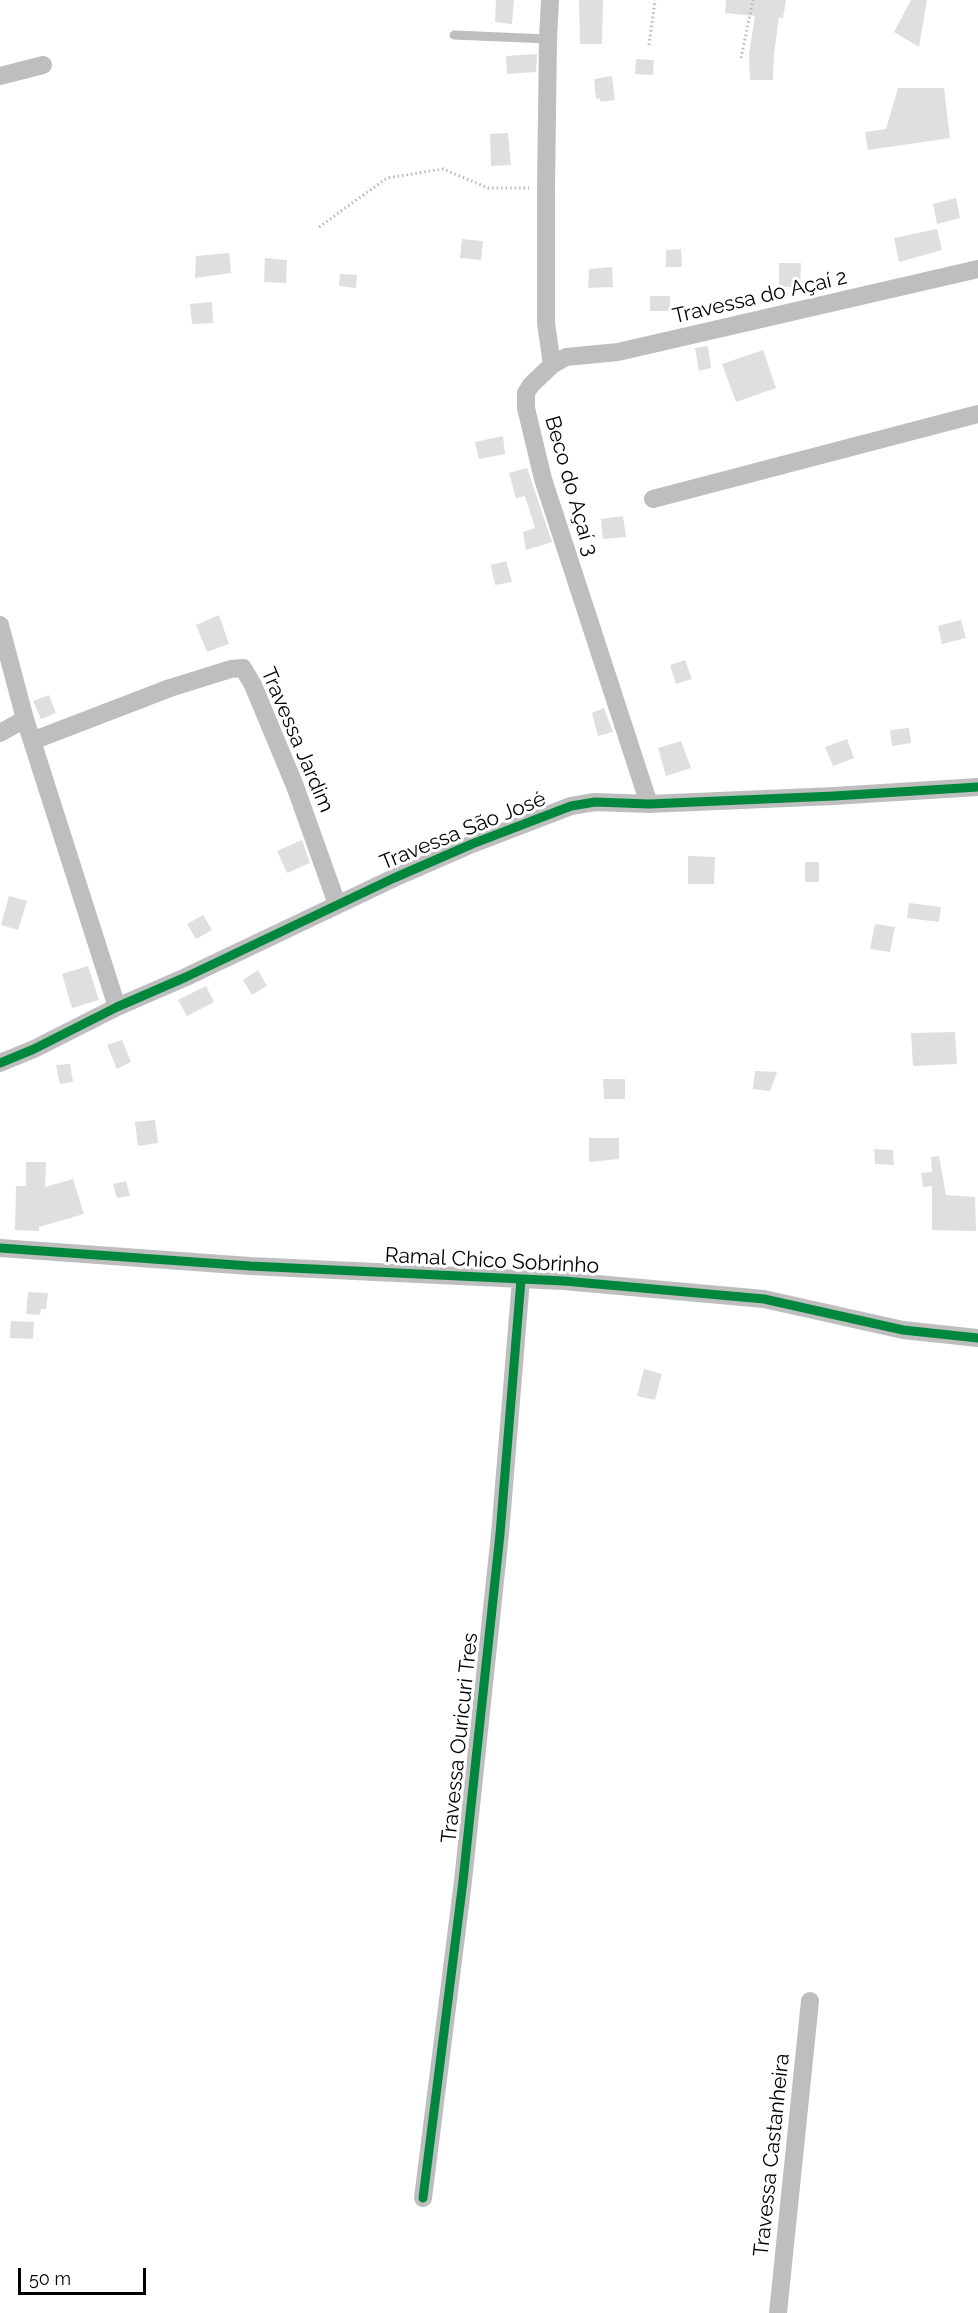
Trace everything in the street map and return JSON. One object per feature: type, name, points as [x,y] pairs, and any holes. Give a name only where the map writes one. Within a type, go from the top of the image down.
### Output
[{"type":"street","points":[[550,0],[546,323],[552,365]]},
{"type":"street","points":[[0,76],[43,65]]},
{"type":"street","name":"Travessa do Açaí 2","points":[[552,365],[566,357],[618,352],[978,269]]},
{"type":"street","name":"Beco do Açaí 3","points":[[552,365],[526,393],[526,408],[543,479],[649,804]]},
{"type":"street","points":[[652,500],[978,414]]},
{"type":"street","points":[[0,625],[25,719],[117,1007]]},
{"type":"street","name":"Travessa Jardim","points":[[32,741],[170,688],[231,669],[243,668],[253,685],[295,786],[337,904]]},
{"type":"street","points":[[0,733],[25,719]]},
{"type":"street","name":"Travessa São José","points":[[0,1063],[337,904],[472,844],[571,806],[595,802],[649,804],[978,787]]},
{"type":"street","name":"Ramal Chico Sobrinho","points":[[0,1248],[250,1266],[564,1281],[764,1299],[903,1330],[978,1338]]},
{"type":"street","name":"Travessa Ouricuri Tres","points":[[423,2198],[461,1893],[500,1534],[520,1280]]},
{"type":"street","name":"Travessa Castanheira","points":[[778,2313],[810,2001]]},
{"type":"lane","points":[[454,35],[548,39]]},
{"type":"path","points":[[649,45],[655,0]]},
{"type":"path","points":[[741,58],[753,0]]},
{"type":"path","points":[[319,227],[387,178],[443,169],[488,188],[546,188]]},
{"type":"building","points":[[496,0],[514,0],[512,24],[495,22]]},
{"type":"building","points":[[579,0],[603,0],[602,44],[580,44]]},
{"type":"building","points":[[726,0],[786,0],[783,18],[779,17],[773,80],[750,80],[749,54],[755,16],[725,13]]},
{"type":"building","points":[[911,0],[927,0],[919,47],[894,32]]},
{"type":"building","points":[[537,54],[536,72],[507,74],[506,56]]},
{"type":"building","points":[[636,59],[654,60],[653,75],[635,74]]},
{"type":"building","points":[[612,76],[615,100],[601,102],[599,98],[596,99],[594,79]]},
{"type":"building","points":[[898,88],[944,88],[950,138],[868,150],[865,132],[886,129]]},
{"type":"building","points":[[508,133],[511,165],[491,166],[490,134]]},
{"type":"building","points":[[956,198],[960,218],[937,224],[933,204]]},
{"type":"building","points":[[937,229],[942,250],[899,262],[894,238]]},
{"type":"building","points":[[462,239],[483,241],[481,260],[460,258]]},
{"type":"building","points":[[681,249],[682,267],[666,267],[666,250]]},
{"type":"building","points":[[229,253],[231,273],[195,278],[196,256]]},
{"type":"building","points":[[265,258],[287,260],[286,283],[264,282]]},
{"type":"building","points":[[779,263],[801,263],[800,287],[779,287]]},
{"type":"building","points":[[612,267],[613,287],[588,288],[589,269]]},
{"type":"building","points":[[340,274],[357,275],[356,288],[339,286]]},
{"type":"building","points":[[650,296],[670,296],[670,311],[650,311]]},
{"type":"building","points":[[212,302],[213,323],[192,324],[190,304]]},
{"type":"building","points":[[708,346],[711,368],[699,371],[695,348]]},
{"type":"building","points":[[763,350],[776,388],[736,402],[722,364]]},
{"type":"building","points":[[503,436],[505,454],[479,459],[475,442]]},
{"type":"building","points":[[527,468],[552,542],[526,550],[523,532],[535,528],[525,496],[516,498],[509,473]]},
{"type":"building","points":[[623,516],[626,537],[603,539],[601,519]]},
{"type":"building","points":[[506,561],[512,582],[495,585],[491,565]]},
{"type":"building","points":[[219,615],[229,644],[207,652],[196,625]]},
{"type":"building","points":[[961,620],[966,638],[942,644],[938,626]]},
{"type":"building","points":[[685,660],[692,679],[676,684],[670,665]]},
{"type":"building","points":[[49,695],[56,713],[41,719],[33,701]]},
{"type":"building","points":[[604,708],[613,732],[598,736],[592,713]]},
{"type":"building","points":[[909,728],[911,743],[892,746],[890,730]]},
{"type":"building","points":[[847,739],[854,758],[833,766],[825,747]]},
{"type":"building","points":[[681,741],[691,768],[666,776],[658,748]]},
{"type":"building","points":[[302,840],[310,863],[287,873],[277,851]]},
{"type":"building","points":[[688,856],[715,857],[714,884],[688,884]]},
{"type":"building","points":[[805,862],[819,862],[819,882],[805,882]]},
{"type":"building","points":[[9,896],[27,901],[18,930],[1,925]]},
{"type":"building","points":[[909,903],[941,907],[939,922],[907,918]]},
{"type":"building","points":[[203,915],[212,930],[196,939],[187,924]]},
{"type":"building","points":[[875,924],[895,927],[890,952],[870,949]]},
{"type":"building","points":[[88,966],[99,1000],[72,1008],[62,974]]},
{"type":"building","points":[[258,970],[267,986],[252,995],[243,980]]},
{"type":"building","points":[[206,986],[214,1002],[187,1016],[178,1000]]},
{"type":"building","points":[[955,1032],[957,1064],[913,1066],[911,1033]]},
{"type":"building","points":[[122,1040],[131,1062],[117,1069],[107,1045]]},
{"type":"building","points":[[70,1064],[73,1082],[60,1084],[56,1065]]},
{"type":"building","points":[[755,1071],[777,1072],[770,1091],[753,1089]]},
{"type":"building","points":[[603,1079],[625,1079],[625,1099],[604,1099]]},
{"type":"building","points":[[155,1120],[158,1143],[138,1146],[135,1122]]},
{"type":"building","points":[[589,1138],[619,1138],[619,1159],[589,1162]]},
{"type":"building","points":[[874,1149],[893,1150],[894,1165],[875,1164]]},
{"type":"building","points":[[939,1156],[946,1195],[975,1197],[976,1231],[932,1230],[932,1186],[923,1187],[921,1173],[932,1172],[931,1157]]},
{"type":"building","points":[[26,1162],[46,1162],[45,1187],[73,1179],[84,1214],[39,1227],[39,1231],[15,1230],[16,1186],[26,1186]]},
{"type":"building","points":[[126,1181],[130,1196],[117,1198],[113,1184]]},
{"type":"building","points":[[28,1292],[48,1293],[46,1309],[41,1309],[40,1315],[26,1314]]},
{"type":"building","points":[[11,1321],[34,1322],[33,1339],[10,1338]]},
{"type":"building","points":[[644,1369],[662,1374],[655,1400],[637,1396]]},
{"type":"cycle path","points":[[0,1063],[394,878],[472,844],[571,806],[595,802],[649,804],[978,787]]},
{"type":"cycle path","points":[[0,1248],[250,1266],[564,1281],[764,1299],[903,1330],[978,1338]]},
{"type":"cycle path","points":[[423,2198],[463,1881],[500,1534],[521,1280]]}]
